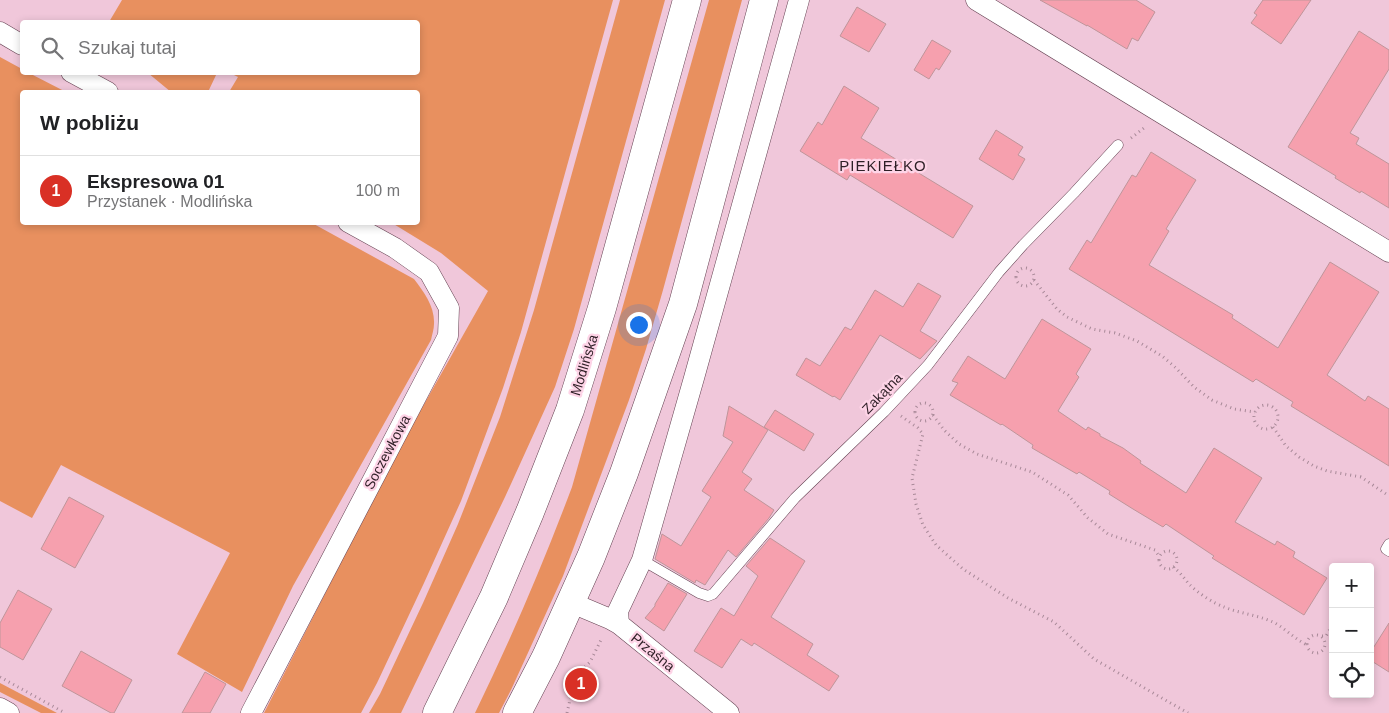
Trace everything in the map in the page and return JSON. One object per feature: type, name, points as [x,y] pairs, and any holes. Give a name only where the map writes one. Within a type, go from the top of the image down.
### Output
[{"type":"main road","name":"Modlińska","points":[[437,713],[494,597],[570,410],[602,308],[687,0]]},
{"type":"main road","points":[[517,713],[572,603],[624,473],[683,304],[764,0]]},
{"type":"street","points":[[615,622],[618,611],[642,560],[800,0]]},
{"type":"street","points":[[976,0],[1389,252]]},
{"type":"street","points":[[0,32],[20,44]]},
{"type":"street","points":[[77,75],[104,90]]},
{"type":"street","name":"Soczewkowa","points":[[251,713],[448,336],[449,308],[429,272],[394,248],[353,225]]},
{"type":"street","name":"Przaśna","points":[[572,603],[615,622],[728,713]]},
{"type":"street","points":[[0,708],[9,713]]},
{"type":"lane","name":"Zakątna","points":[[642,560],[699,593],[708,596],[713,594],[795,498],[884,412],[928,364],[999,272],[1118,146]]},
{"type":"lane","points":[[1389,544],[1386,549],[1389,551]]},
{"type":"path","points":[[1034,280],[1031,285],[1022,286],[1018,282],[1017,273],[1021,269],[1027,268],[1032,271],[1035,277],[1034,280],[1053,304],[1067,317],[1092,328],[1115,333],[1137,341],[1162,356],[1194,387],[1212,400],[1234,409],[1255,412]]},
{"type":"path","points":[[933,415],[927,421],[921,420],[916,417],[916,408],[926,402],[933,408],[933,415],[944,430],[959,444],[977,454],[1032,472],[1068,495],[1088,518],[1108,534],[1155,550],[1162,567],[1167,569],[1173,567],[1177,560],[1172,552],[1166,551],[1159,556]]},
{"type":"path","points":[[1268,406],[1274,409],[1278,420],[1273,427],[1266,429],[1259,427],[1254,420],[1255,412],[1260,407],[1268,406]]},
{"type":"path","points":[[884,412],[898,413],[923,434],[912,478],[916,504],[924,525],[936,545],[963,569],[1008,598],[1054,622],[1094,659],[1188,713]]},
{"type":"path","points":[[1273,427],[1286,446],[1314,466],[1327,471],[1360,477],[1389,496]]},
{"type":"path","points":[[1173,567],[1190,585],[1223,607],[1257,616],[1274,623],[1307,645],[1312,652],[1321,652],[1325,647],[1325,641],[1321,636]]},
{"type":"path","points":[[567,713],[580,671],[590,662],[605,632],[615,622]]},
{"type":"path","points":[[1307,645],[1310,636],[1316,634],[1326,636],[1329,631]]},
{"type":"path","points":[[0,677],[65,713]]},
{"type":"shaded area","points":[[122,0],[613,0],[521,332],[503,388],[461,501],[377,683],[361,713],[264,713],[401,445],[488,291],[441,253],[395,225],[420,225],[420,90],[230,90],[238,77],[234,75],[420,75],[420,20],[110,20]]},
{"type":"shaded area","points":[[620,0],[665,0],[574,329],[555,387],[505,497],[401,713],[369,713],[380,694],[423,603],[458,524],[500,417],[534,310]]},
{"type":"shaded area","points":[[709,0],[742,0],[646,349],[629,400],[563,576],[511,690],[499,713],[475,713],[526,601],[572,487]]},
{"type":"shaded area","points":[[0,57],[20,68],[20,75],[33,75],[62,90],[20,90],[20,225],[316,225],[414,279],[431,306],[434,324],[431,340],[293,586],[242,692],[177,654],[230,553],[61,465],[32,518],[0,501]]},
{"type":"shaded area","points":[[150,75],[216,75],[209,90],[169,90]]},
{"type":"shaded area","points":[[0,683],[57,713],[41,713],[0,692]]},
{"type":"building","points":[[1040,0],[1136,0],[1155,12],[1138,41],[1132,38],[1127,49]]},
{"type":"building","points":[[1263,0],[1311,0],[1281,44],[1251,23],[1257,15],[1254,13]]},
{"type":"building","points":[[857,7],[886,24],[869,52],[840,36]]},
{"type":"building","points":[[1359,31],[1389,50],[1389,69],[1350,133],[1359,138],[1356,144],[1389,164],[1389,208],[1335,178],[1336,176],[1288,147]]},
{"type":"building","points":[[932,40],[951,51],[939,70],[936,68],[929,79],[914,70]]},
{"type":"building","points":[[844,86],[879,108],[861,138],[973,206],[953,238],[850,175],[847,180],[800,151],[818,122],[822,125]]},
{"type":"building","points":[[996,130],[1023,147],[1018,155],[1025,159],[1013,180],[979,159]]},
{"type":"building","points":[[1151,152],[1196,180],[1166,229],[1169,231],[1149,265],[1233,315],[1232,318],[1278,348],[1330,262],[1379,292],[1327,375],[1365,401],[1368,396],[1389,409],[1389,466],[1291,406],[1293,402],[1256,379],[1253,382],[1069,269],[1087,240],[1091,243],[1132,175],[1136,177]]},
{"type":"building","points":[[918,283],[941,296],[920,331],[937,341],[920,359],[880,335],[840,400],[796,375],[806,358],[820,366],[845,327],[851,330],[875,290],[903,307]]},
{"type":"building","points":[[1042,319],[1091,349],[1076,374],[1079,377],[1058,411],[1086,430],[1088,427],[1100,434],[1100,436],[1123,448],[1141,461],[1140,463],[1186,493],[1214,448],[1262,478],[1235,522],[1275,545],[1277,541],[1295,552],[1293,557],[1327,578],[1304,615],[1212,558],[1214,556],[1166,524],[1163,527],[1109,494],[1110,491],[1079,472],[1077,474],[1032,448],[1033,445],[1002,424],[950,395],[958,383],[952,381],[968,356],[1005,379]]},
{"type":"building","points":[[729,406],[768,430],[742,472],[752,479],[744,490],[774,510],[736,557],[728,550],[705,585],[696,580],[695,583],[655,559],[662,534],[681,546],[711,497],[702,491],[733,442],[723,436]]},
{"type":"building","points":[[775,410],[814,434],[804,451],[764,427]]},
{"type":"building","points":[[69,497],[104,516],[75,568],[41,549]]},
{"type":"building","points":[[770,538],[805,561],[771,617],[813,644],[807,655],[839,676],[829,691],[754,643],[752,646],[741,639],[722,668],[694,651],[721,608],[734,616],[758,576],[746,566]]},
{"type":"building","points":[[668,583],[687,594],[664,631],[645,618],[655,606]]},
{"type":"building","points":[[18,590],[52,609],[23,660],[0,647],[0,623]]},
{"type":"building","points":[[1389,623],[1389,672],[1374,663],[1374,647]]},
{"type":"building","points":[[81,651],[132,680],[114,713],[62,686]]},
{"type":"building","points":[[205,672],[226,684],[210,713],[182,713]]},
{"type":"place","name":"Ekspresowa 01","points":[[581,684]]},
{"type":"district","name":"PIEKIEŁKO","points":[[883,166]]}]
